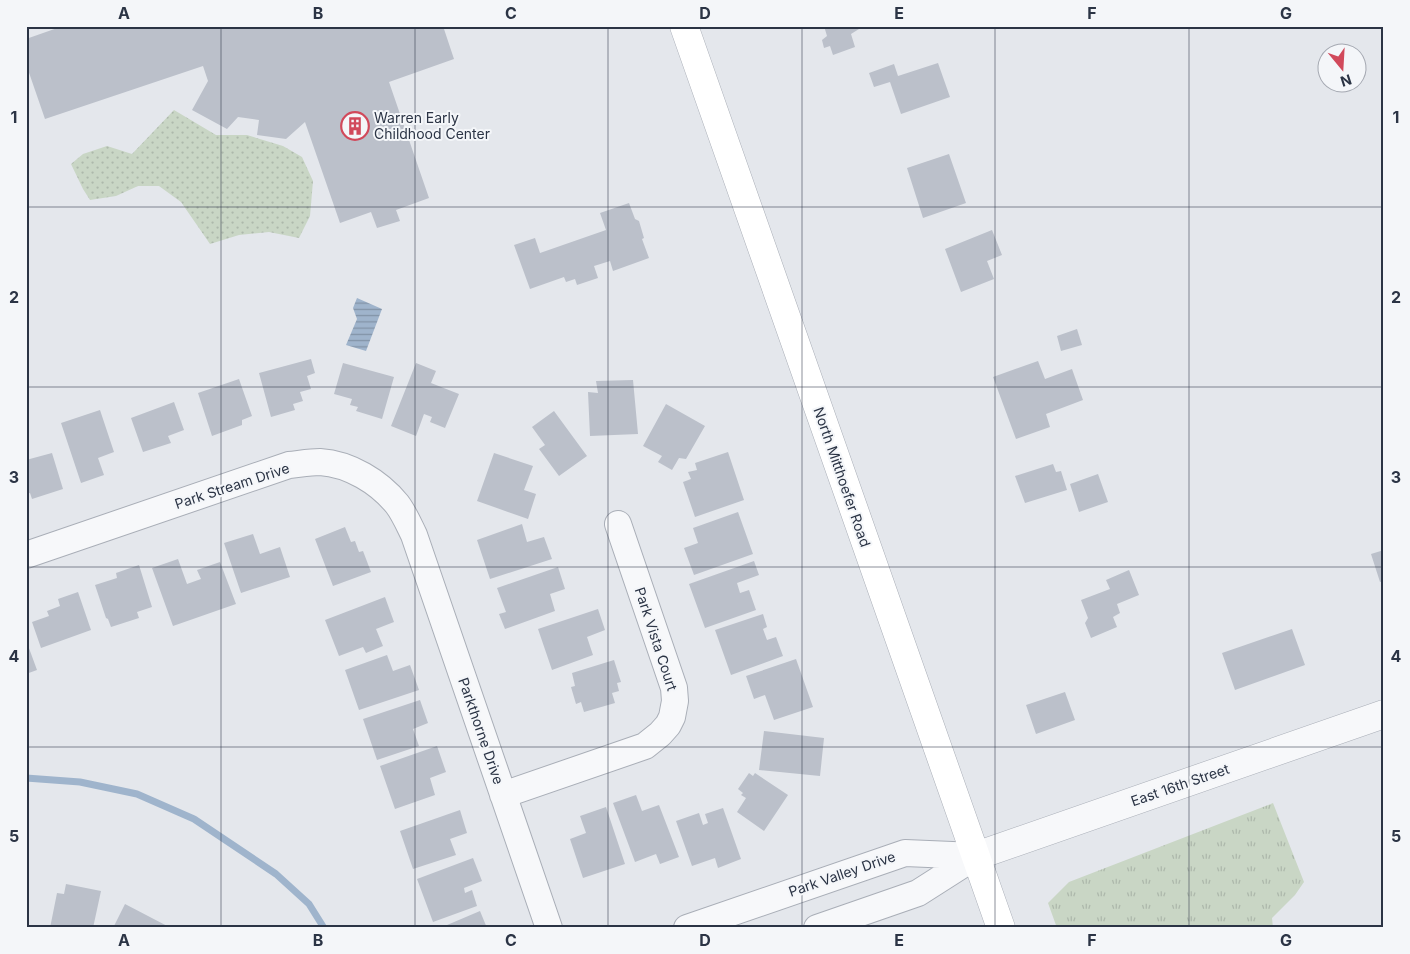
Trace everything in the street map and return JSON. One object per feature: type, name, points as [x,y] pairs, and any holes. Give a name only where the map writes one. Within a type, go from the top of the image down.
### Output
[{"type":"main road","name":"North Mitthoefer Road","points":[[684,26],[1001,928]]},
{"type":"street","name":"Park Stream Drive","points":[[26,555],[289,465],[311,462],[333,464],[354,471],[374,482],[397,504],[414,535]]},
{"type":"street","name":"Park Vista Court","points":[[503,795],[645,746],[664,730],[672,717],[675,701],[674,688],[618,524]]},
{"type":"street","name":"Parkthorne Drive","points":[[414,535],[549,928]]},
{"type":"street","name":"East 16th Street","points":[[976,856],[1384,714]]},
{"type":"street","name":"Park Valley Drive","points":[[686,928],[905,852],[976,856]]},
{"type":"street","points":[[816,928],[918,892],[976,856]]},
{"type":"green space","points":[[174,110],[216,135],[247,135],[283,146],[302,157],[313,181],[310,216],[299,238],[269,232],[239,235],[210,244],[181,202],[159,186],[138,186],[116,196],[90,200],[71,164],[83,154],[107,146],[132,154]]},
{"type":"green space","points":[[1273,803],[1304,882],[1295,895],[1272,918],[1273,928],[1057,928],[1048,903],[1069,882]]},
{"type":"water","points":[[357,298],[382,309],[366,351],[346,345],[357,319],[353,308]]},
{"type":"building","name":"Warren Early Childhood Center","points":[[63,26],[443,26],[454,59],[389,82],[429,198],[396,210],[400,221],[377,228],[371,212],[340,223],[305,122],[286,139],[257,135],[259,120],[238,117],[227,129],[192,110],[208,81],[203,66],[45,119],[26,64],[26,39]]},
{"type":"building","points":[[824,26],[858,26],[859,29],[851,34],[855,47],[833,55],[830,46],[824,48],[822,40],[827,36]]},
{"type":"building","points":[[938,63],[950,97],[901,114],[890,82],[874,87],[869,73],[894,64],[898,76]]},
{"type":"building","points":[[949,154],[966,203],[923,218],[907,168]]},
{"type":"building","points":[[629,203],[635,219],[639,221],[644,238],[642,239],[649,258],[613,271],[610,261],[594,266],[598,278],[577,285],[575,279],[566,282],[564,277],[530,289],[514,245],[535,238],[540,253],[606,230],[600,213]]},
{"type":"building","points":[[992,230],[1002,255],[987,261],[994,279],[961,292],[945,249]]},
{"type":"building","points":[[1077,329],[1082,345],[1061,351],[1057,336]]},
{"type":"building","points":[[311,359],[315,373],[307,376],[311,389],[300,392],[303,401],[293,404],[295,410],[271,417],[259,373]]},
{"type":"building","points":[[1038,361],[1045,379],[1072,369],[1083,400],[1046,414],[1050,427],[1016,439],[993,377]]},
{"type":"building","points":[[343,363],[394,377],[382,419],[356,411],[358,407],[350,405],[352,399],[334,394]]},
{"type":"building","points":[[416,363],[436,371],[431,383],[459,394],[445,428],[430,422],[432,417],[424,414],[416,436],[391,426]]},
{"type":"building","points":[[239,379],[252,416],[242,420],[242,425],[212,436],[198,393]]},
{"type":"building","points":[[633,380],[638,434],[590,436],[588,392],[598,393],[596,381]]},
{"type":"building","points":[[174,402],[184,430],[168,436],[171,443],[143,452],[131,418]]},
{"type":"building","points":[[666,404],[705,426],[686,459],[679,458],[672,470],[658,462],[662,456],[643,446]]},
{"type":"building","points":[[100,410],[114,452],[98,458],[104,475],[81,483],[61,423]]},
{"type":"building","points":[[554,411],[587,456],[559,476],[539,449],[545,445],[532,427]]},
{"type":"building","points":[[728,452],[744,500],[695,517],[683,482],[691,479],[688,472],[697,470],[695,463]]},
{"type":"building","points":[[52,453],[63,489],[32,499],[30,493],[26,494],[26,460]]},
{"type":"building","points":[[494,453],[533,466],[524,490],[536,494],[528,519],[477,501]]},
{"type":"building","points":[[1053,464],[1056,472],[1061,471],[1067,490],[1025,503],[1015,476]]},
{"type":"building","points":[[1098,474],[1108,502],[1079,512],[1070,484]]},
{"type":"building","points":[[738,512],[753,554],[694,575],[684,548],[698,543],[693,528]]},
{"type":"building","points":[[522,524],[527,542],[544,537],[552,559],[490,579],[477,540]]},
{"type":"building","points":[[345,527],[351,542],[355,541],[359,552],[363,551],[371,572],[333,586],[315,539]]},
{"type":"building","points":[[253,534],[260,554],[280,547],[290,577],[241,593],[224,543]]},
{"type":"building","points":[[1384,550],[1384,581],[1380,582],[1371,554]]},
{"type":"building","points":[[178,559],[187,584],[201,579],[197,570],[220,562],[236,604],[173,626],[152,568]]},
{"type":"building","points":[[754,561],[759,575],[737,583],[740,593],[749,590],[756,610],[705,628],[689,584]]},
{"type":"building","points":[[139,565],[152,607],[137,612],[139,618],[111,627],[95,585],[117,578],[116,573]]},
{"type":"building","points":[[558,567],[565,589],[550,594],[555,611],[505,629],[499,614],[506,612],[497,588]]},
{"type":"building","points":[[1129,570],[1139,595],[1117,604],[1120,613],[1113,617],[1117,627],[1091,638],[1085,623],[1088,618],[1081,600],[1110,589],[1106,580]]},
{"type":"building","points":[[78,592],[91,630],[41,648],[32,622],[49,616],[47,611],[60,606],[58,599]]},
{"type":"building","points":[[385,597],[394,622],[376,629],[383,646],[366,653],[363,647],[339,656],[325,620]]},
{"type":"building","points":[[598,609],[605,630],[587,637],[593,655],[552,670],[538,629]]},
{"type":"building","points":[[763,614],[767,627],[763,629],[767,640],[776,637],[783,656],[731,675],[715,630]]},
{"type":"building","points":[[1292,629],[1305,665],[1235,690],[1222,653]]},
{"type":"building","points":[[26,640],[37,670],[26,674]]},
{"type":"building","points":[[387,655],[393,671],[410,665],[419,690],[359,710],[345,670]]},
{"type":"building","points":[[796,659],[813,707],[774,720],[765,695],[754,699],[746,676]]},
{"type":"building","points":[[614,660],[621,682],[617,683],[619,691],[612,693],[615,703],[584,712],[581,702],[576,704],[571,687],[575,686],[572,673]]},
{"type":"building","points":[[1065,692],[1075,720],[1036,734],[1026,705]]},
{"type":"building","points":[[420,700],[428,723],[413,729],[419,746],[377,760],[363,719]]},
{"type":"building","points":[[764,731],[824,738],[820,776],[759,770]]},
{"type":"building","points":[[437,746],[446,772],[430,778],[435,795],[395,809],[380,766]]},
{"type":"building","points":[[749,773],[753,776],[755,773],[788,795],[764,831],[737,812],[746,798],[741,795],[743,793],[738,789]]},
{"type":"building","points":[[636,795],[642,811],[659,805],[679,857],[660,864],[656,854],[635,862],[613,803]]},
{"type":"building","points":[[606,807],[625,864],[583,878],[570,839],[586,833],[580,816]]},
{"type":"building","points":[[723,808],[741,859],[718,868],[715,858],[692,866],[676,821],[699,813],[703,825],[708,823],[705,814]]},
{"type":"building","points":[[460,810],[467,833],[450,839],[456,855],[413,869],[400,831]]},
{"type":"building","points":[[473,858],[482,881],[464,888],[465,893],[472,890],[477,906],[433,922],[417,879]]},
{"type":"building","points":[[66,884],[101,891],[93,928],[50,928],[57,893],[64,894]]},
{"type":"building","points":[[125,904],[171,928],[113,928]]},
{"type":"building","points":[[480,911],[487,928],[440,928]]},
{"type":"waterway","points":[[26,778],[80,782],[137,794],[194,819],[276,874],[309,904],[324,928]]},
{"type":"place","name":"Warren Early Childhood Center","points":[[355,126]]}]
